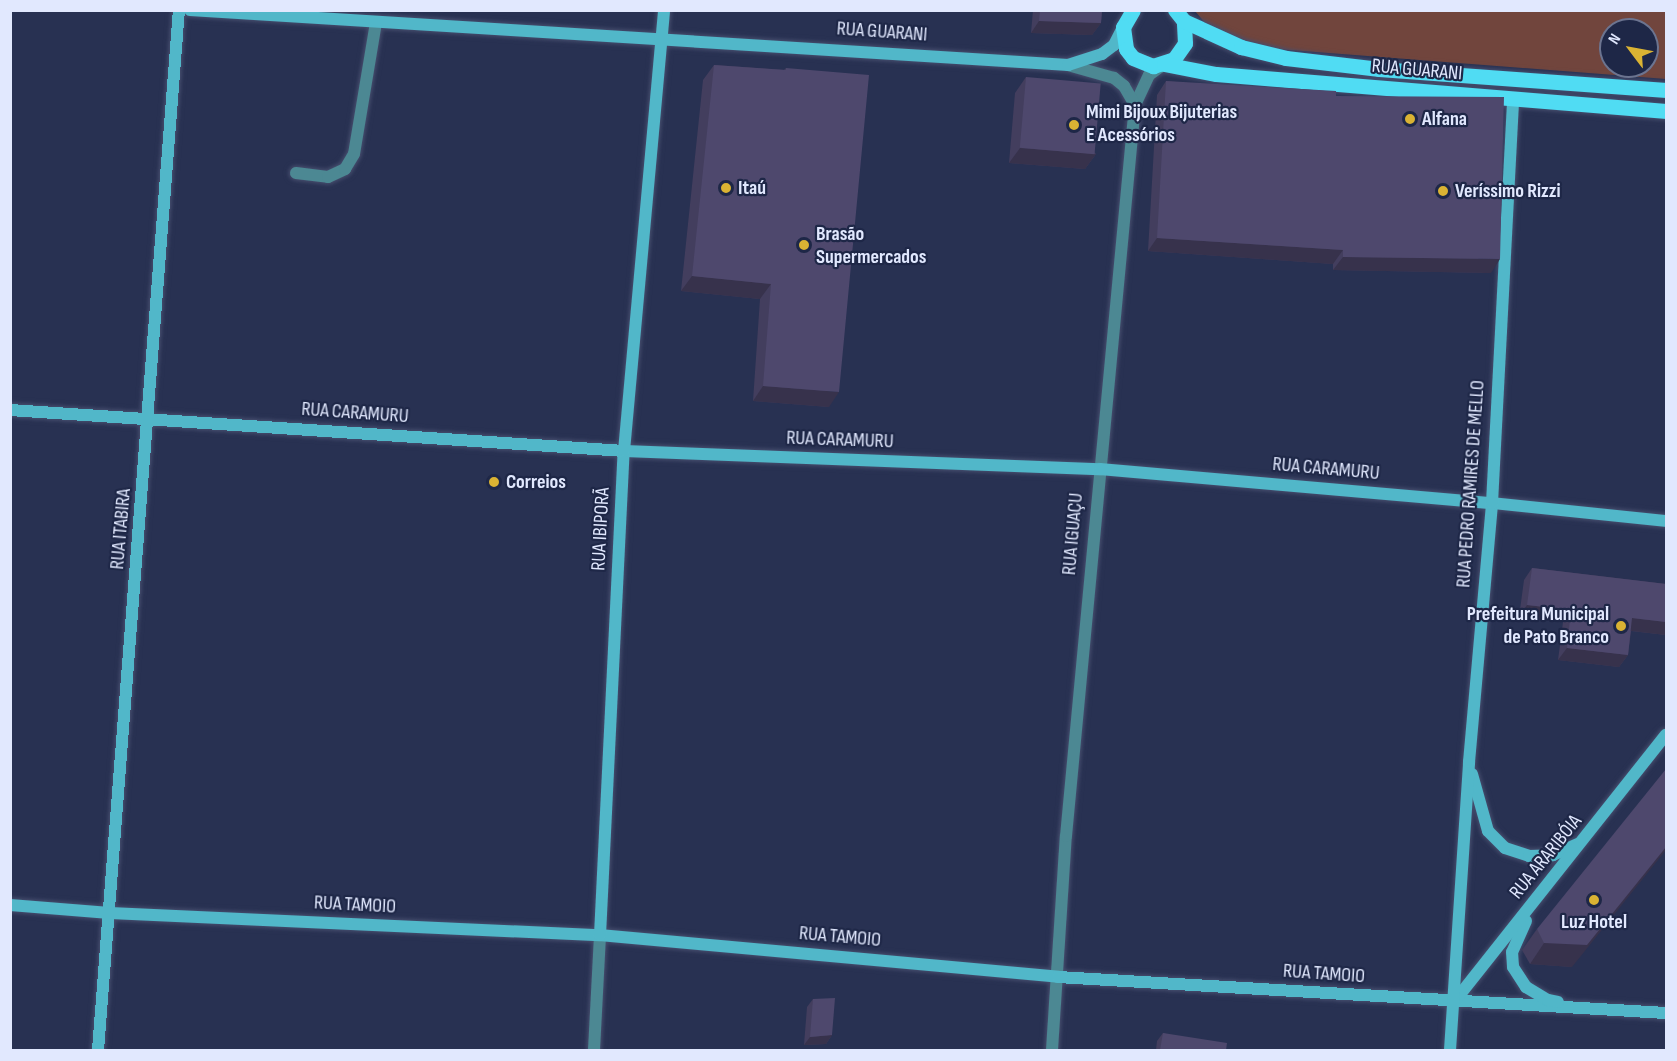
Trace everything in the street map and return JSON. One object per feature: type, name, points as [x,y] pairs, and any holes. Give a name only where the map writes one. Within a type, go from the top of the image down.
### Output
[{"type":"main road","points":[[1124,10],[1124,27]]},
{"type":"main road","points":[[1124,27],[1133,10]]},
{"type":"main road","points":[[1164,64],[1174,59],[1185,43],[1178,14]]},
{"type":"main road","name":"RUA GUARANI","points":[[1178,14],[1241,47],[1286,58],[1379,69],[1666,90]]},
{"type":"main road","name":"RUA GUARANI","points":[[1124,27],[1123,38],[1133,58],[1153,66],[1164,64],[1216,74],[1666,111]]},
{"type":"street","name":"RUA ITABIRA","points":[[98,1050],[179,10]]},
{"type":"street","name":"RUA GUARANI","points":[[190,10],[1068,65],[1102,54],[1114,45],[1124,27]]},
{"type":"street","name":"RUA IBIPORÃ","points":[[594,1050],[624,451],[663,10]]},
{"type":"street","points":[[296,173],[328,177],[345,169],[354,154],[376,22]]},
{"type":"street","name":"RUA IGUAÇU","points":[[1052,1050],[1066,836],[1135,105],[1149,75],[1164,64]]},
{"type":"street","points":[[1068,65],[1114,78],[1124,86],[1135,105]]},
{"type":"street","name":"RUA PEDRO RAMIRES DE MELLO","points":[[1450,1050],[1469,762],[1492,503],[1513,99]]},
{"type":"street","name":"RUA CARAMURU","points":[[10,410],[624,451],[1100,469],[1492,503],[1666,522]]},
{"type":"street","name":"RUA ARARIBÓIA","points":[[1454,1002],[1550,884],[1666,735]]},
{"type":"street","points":[[1469,762],[1488,831],[1504,848],[1529,856],[1553,855],[1584,841]]},
{"type":"street","points":[[1550,884],[1517,938],[1512,952],[1513,967],[1526,987],[1548,1000],[1600,1008]]},
{"type":"street","name":"RUA TAMOIO","points":[[10,905],[110,913],[600,935],[1058,977],[1666,1013]]},
{"type":"shaded area","points":[[1195,11],[1666,11],[1666,79],[1653,78],[1659,78],[1659,18],[1599,18],[1599,74],[1277,49],[1228,36],[1205,23]]},
{"type":"building","points":[[1040,10],[1102,10],[1101,23],[1039,21]]},
{"type":"building","points":[[714,65],[869,75],[839,392],[763,386],[771,284],[692,276]]},
{"type":"building","points":[[1026,77],[1101,84],[1095,154],[1020,148]]},
{"type":"building","points":[[1166,81],[1336,91],[1336,96],[1504,97],[1500,259],[1343,257],[1343,250],[1157,238]]},
{"type":"building","name":"Prefeitura Municipal de Pato Branco","points":[[1532,568],[1666,584],[1666,622],[1632,618],[1628,655],[1567,648],[1571,610],[1527,605]]},
{"type":"building","name":"Luz Hotel","points":[[1666,769],[1666,847],[1587,945],[1544,943],[1537,929]]},
{"type":"building","points":[[835,998],[832,1035],[810,1037],[813,999]]},
{"type":"building","points":[[1163,1033],[1227,1043],[1226,1050],[1160,1050]]},
{"type":"place","name":"Alfana","points":[[1410,119]]},
{"type":"place","name":"Mimi Bijoux Bijuterias E Acessórios","points":[[1074,125]]},
{"type":"place","name":"Itaú","points":[[726,188]]},
{"type":"place","name":"Veríssimo Rizzi","points":[[1443,191]]},
{"type":"place","name":"Brasão Supermercados","points":[[804,245]]},
{"type":"place","name":"Correios","points":[[494,482]]},
{"type":"place","name":"Prefeitura Municipal de Pato Branco","points":[[1621,626]]},
{"type":"place","name":"Luz Hotel","points":[[1594,900]]}]
